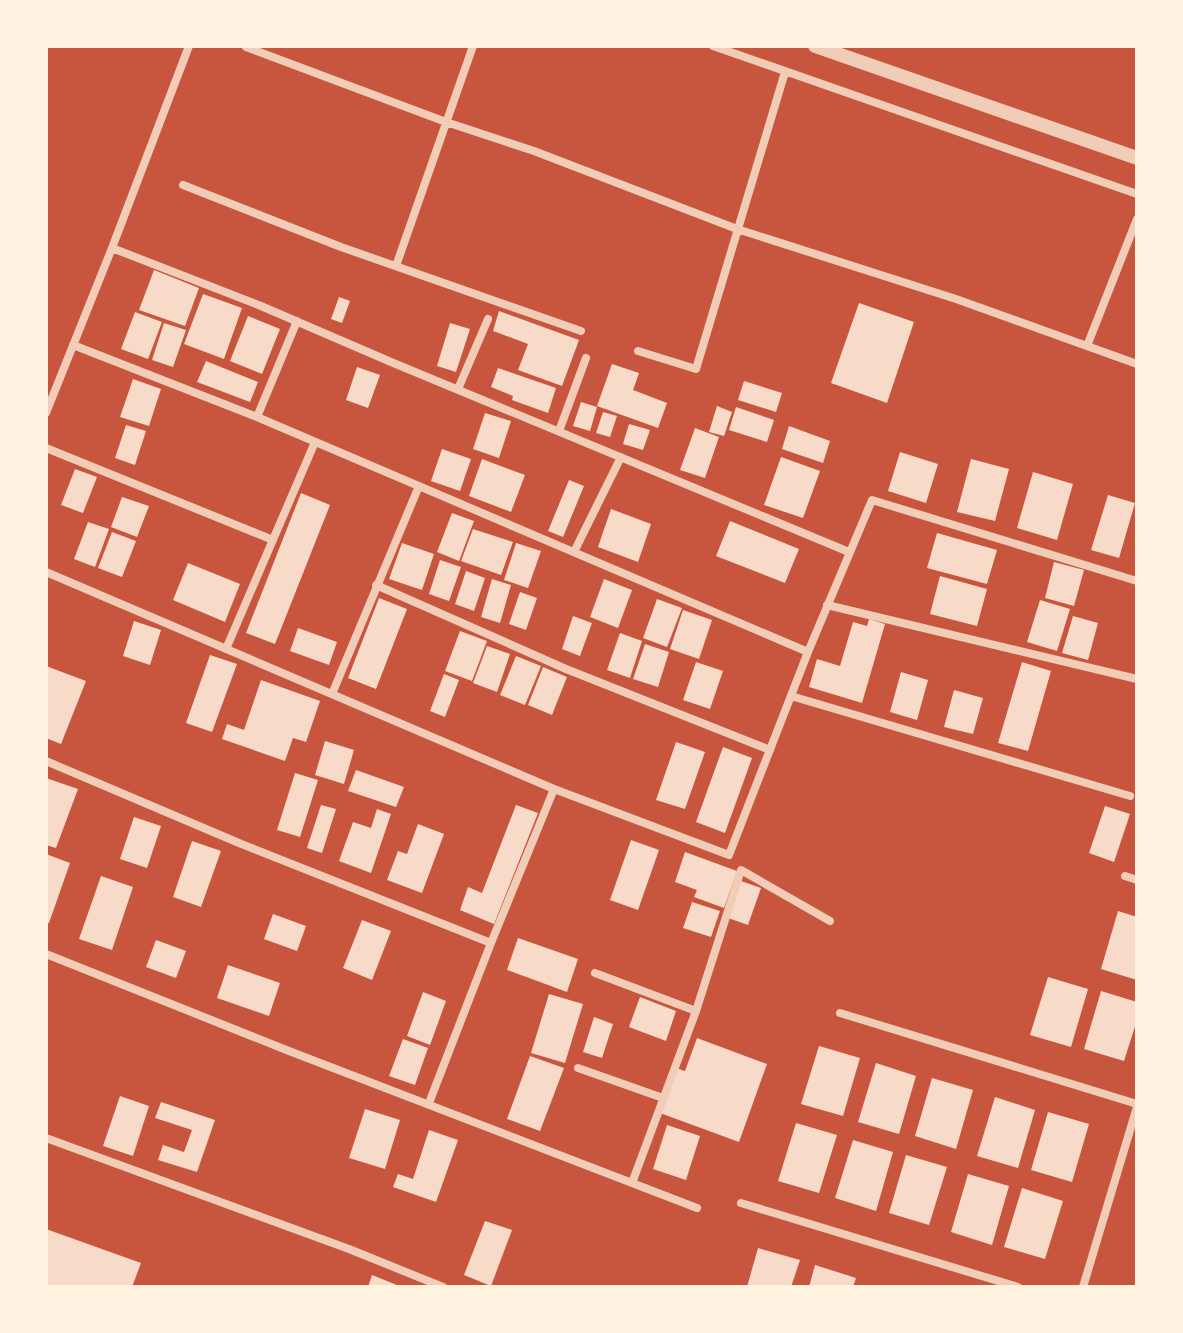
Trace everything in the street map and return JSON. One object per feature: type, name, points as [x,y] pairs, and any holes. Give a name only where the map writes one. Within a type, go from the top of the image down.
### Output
[{"type":"street","points":[[46,413],[189,46]]},
{"type":"street","points":[[396,266],[473,46]]},
{"type":"street","points":[[713,46],[1137,194]]},
{"type":"street","points":[[815,46],[1137,158]]},
{"type":"street","points":[[246,47],[446,122],[534,151],[737,229],[956,299],[1137,364]]},
{"type":"street","points":[[638,351],[696,369],[785,72]]},
{"type":"street","points":[[183,185],[396,266],[581,331]]},
{"type":"street","points":[[1087,346],[1137,219]]},
{"type":"street","points":[[112,248],[297,321],[849,552]]},
{"type":"street","points":[[458,389],[488,319]]},
{"type":"street","points":[[257,417],[297,321]]},
{"type":"street","points":[[73,345],[257,417],[808,652]]},
{"type":"street","points":[[559,431],[586,358]]},
{"type":"street","points":[[226,649],[315,442]]},
{"type":"street","points":[[46,448],[273,540]]},
{"type":"street","points":[[574,552],[621,457]]},
{"type":"street","points":[[332,694],[419,486]]},
{"type":"street","points":[[729,855],[808,652],[872,500],[1137,581]]},
{"type":"street","points":[[46,572],[554,789],[729,855],[741,870],[830,921]]},
{"type":"street","points":[[376,585],[566,669],[770,750]]},
{"type":"street","points":[[827,605],[1137,679]]},
{"type":"street","points":[[791,696],[1130,796]]},
{"type":"street","points":[[46,761],[239,843],[491,943]]},
{"type":"street","points":[[429,1103],[554,789]]},
{"type":"street","points":[[632,1183],[696,1011],[741,870]]},
{"type":"street","points":[[1125,876],[1137,880]]},
{"type":"street","points":[[46,954],[697,1208]]},
{"type":"street","points":[[595,973],[696,1011]]},
{"type":"street","points":[[840,1013],[1137,1105],[1083,1287]]},
{"type":"street","points":[[578,1068],[663,1098]]},
{"type":"street","points":[[46,1138],[349,1249],[443,1287]]},
{"type":"street","points":[[741,1203],[1018,1287]]},
{"type":"building","points":[[154,270],[199,288],[185,326],[139,310]]},
{"type":"building","points":[[203,294],[242,308],[224,359],[184,344]]},
{"type":"building","points":[[339,297],[350,301],[342,323],[331,319]]},
{"type":"building","points":[[859,303],[914,322],[887,403],[831,383]]},
{"type":"building","points":[[499,311],[579,340],[562,386],[518,370],[528,344],[493,331]]},
{"type":"building","points":[[135,312],[162,322],[148,359],[121,349]]},
{"type":"building","points":[[248,316],[280,329],[262,374],[230,361]]},
{"type":"building","points":[[164,323],[186,330],[173,367],[152,360]]},
{"type":"building","points":[[450,323],[470,329],[456,372],[437,366]]},
{"type":"building","points":[[206,361],[258,382],[250,402],[197,382]]},
{"type":"building","points":[[612,364],[639,373],[633,390],[667,403],[658,428],[597,406]]},
{"type":"building","points":[[357,367],[380,375],[368,408],[346,400]]},
{"type":"building","points":[[498,368],[556,388],[548,413],[512,400],[513,396],[491,387]]},
{"type":"building","points":[[133,379],[161,389],[149,426],[120,417]]},
{"type":"building","points":[[744,381],[782,393],[776,412],[738,400]]},
{"type":"building","points":[[581,402],[597,407],[590,431],[573,426]]},
{"type":"building","points":[[717,406],[732,412],[724,436],[709,432]]},
{"type":"building","points":[[736,407],[774,420],[767,442],[729,430]]},
{"type":"building","points":[[603,412],[617,416],[610,437],[596,433]]},
{"type":"building","points":[[485,413],[511,421],[499,458],[473,449]]},
{"type":"building","points":[[629,424],[650,430],[643,450],[623,444]]},
{"type":"building","points":[[126,425],[146,431],[135,465],[115,458]]},
{"type":"building","points":[[789,426],[830,441],[823,463],[782,449]]},
{"type":"building","points":[[695,428],[719,437],[705,478],[680,470]]},
{"type":"building","points":[[442,449],[471,459],[460,491],[431,481]]},
{"type":"building","points":[[900,452],[938,464],[926,503],[888,491]]},
{"type":"building","points":[[781,457],[820,471],[803,518],[764,505]]},
{"type":"building","points":[[482,459],[525,475],[511,512],[469,496]]},
{"type":"building","points":[[971,459],[1009,469],[995,521],[957,512]]},
{"type":"building","points":[[75,469],[97,477],[83,513],[61,505]]},
{"type":"building","points":[[1033,472],[1073,484],[1057,540],[1017,528]]},
{"type":"building","points":[[569,480],[584,486],[563,537],[548,531]]},
{"type":"building","points":[[301,493],[330,505],[275,644],[246,633]]},
{"type":"building","points":[[1108,495],[1135,503],[1119,558],[1091,550]]},
{"type":"building","points":[[122,497],[149,506],[137,537],[111,527]]},
{"type":"building","points":[[611,509],[651,524],[638,562],[598,547]]},
{"type":"building","points":[[452,513],[474,521],[459,561],[437,552]]},
{"type":"building","points":[[730,521],[799,549],[785,583],[716,556]]},
{"type":"building","points":[[88,522],[109,529],[95,567],[74,559]]},
{"type":"building","points":[[473,529],[513,542],[501,575],[461,561]]},
{"type":"building","points":[[112,532],[136,541],[122,577],[98,568]]},
{"type":"building","points":[[937,533],[997,550],[987,584],[927,568]]},
{"type":"building","points":[[402,543],[434,554],[422,590],[389,579]]},
{"type":"building","points":[[516,543],[541,551],[528,588],[504,580]]},
{"type":"building","points":[[440,560],[461,567],[449,601],[429,594]]},
{"type":"building","points":[[1054,562],[1084,570],[1074,606],[1045,598]]},
{"type":"building","points":[[188,563],[240,584],[225,622],[173,600]]},
{"type":"building","points":[[466,571],[485,578],[474,611],[455,604]]},
{"type":"building","points":[[940,576],[987,589],[977,626],[930,614]]},
{"type":"building","points":[[492,579],[511,585],[500,623],[481,617]]},
{"type":"building","points":[[604,579],[632,590],[618,628],[590,617]]},
{"type":"building","points":[[520,592],[537,598],[526,630],[509,624]]},
{"type":"building","points":[[379,598],[407,609],[376,689],[348,678]]},
{"type":"building","points":[[657,599],[682,608],[667,647],[643,638]]},
{"type":"building","points":[[1040,600],[1070,609],[1057,651],[1027,642]]},
{"type":"building","points":[[683,610],[712,620],[699,659],[670,649]]},
{"type":"building","points":[[573,616],[592,623],[580,656],[562,649]]},
{"type":"building","points":[[1073,616],[1098,623],[1088,660],[1062,653]]},
{"type":"building","points":[[869,619],[885,624],[862,703],[809,687],[817,659],[840,666],[853,622],[867,626]]},
{"type":"building","points":[[134,621],[161,630],[150,665],[123,656]]},
{"type":"building","points":[[298,628],[337,642],[329,665],[290,651]]},
{"type":"building","points":[[460,631],[487,641],[472,681],[445,671]]},
{"type":"building","points":[[620,633],[642,641],[630,678],[607,670]]},
{"type":"building","points":[[645,644],[669,652],[658,687],[633,679]]},
{"type":"building","points":[[487,646],[510,654],[497,692],[473,683]]},
{"type":"building","points":[[210,655],[237,664],[212,732],[186,723]]},
{"type":"building","points":[[516,656],[541,666],[525,705],[500,695]]},
{"type":"building","points":[[696,662],[723,671],[710,709],[683,700]]},
{"type":"building","points":[[1022,662],[1051,671],[1028,751],[998,743]]},
{"type":"building","points":[[46,666],[86,681],[61,744],[46,738]]},
{"type":"building","points":[[543,667],[567,677],[552,715],[528,705]]},
{"type":"building","points":[[901,672],[928,680],[917,720],[890,712]]},
{"type":"building","points":[[444,674],[459,680],[445,717],[430,711]]},
{"type":"building","points":[[261,680],[320,701],[306,742],[293,738],[285,761],[222,739],[227,724],[244,730]]},
{"type":"building","points":[[954,690],[983,698],[973,734],[944,727]]},
{"type":"building","points":[[325,741],[354,750],[344,784],[315,775]]},
{"type":"building","points":[[676,742],[705,752],[685,809],[656,800]]},
{"type":"building","points":[[723,747],[752,758],[725,833],[696,822]]},
{"type":"building","points":[[356,770],[404,787],[396,807],[348,791]]},
{"type":"building","points":[[295,773],[318,780],[300,837],[277,830]]},
{"type":"building","points":[[46,778],[78,789],[56,848],[46,845]]},
{"type":"building","points":[[321,805],[336,809],[322,853],[307,848]]},
{"type":"building","points":[[516,805],[538,813],[494,924],[460,910],[468,887],[482,893]]},
{"type":"building","points":[[1105,806],[1130,814],[1114,862],[1089,853]]},
{"type":"building","points":[[377,809],[391,814],[371,873],[339,861],[353,822],[371,828]]},
{"type":"building","points":[[134,817],[161,826],[147,868],[120,859]]},
{"type":"building","points":[[418,824],[444,834],[422,893],[387,880],[398,851],[407,854]]},
{"type":"building","points":[[631,840],[659,850],[638,910],[610,900]]},
{"type":"building","points":[[192,841],[221,851],[201,907],[173,897]]},
{"type":"building","points":[[685,852],[737,871],[724,908],[694,897],[697,890],[675,882]]},
{"type":"building","points":[[46,854],[70,863],[49,923],[46,922]]},
{"type":"building","points":[[101,876],[133,887],[112,950],[79,939]]},
{"type":"building","points":[[741,881],[761,888],[748,925],[728,918]]},
{"type":"building","points":[[692,902],[720,911],[711,937],[683,928]]},
{"type":"building","points":[[1118,911],[1137,917],[1137,980],[1101,969]]},
{"type":"building","points":[[273,914],[306,926],[297,951],[264,939]]},
{"type":"building","points":[[362,920],[391,931],[372,980],[343,968]]},
{"type":"building","points":[[518,938],[578,959],[567,992],[507,970]]},
{"type":"building","points":[[156,940],[186,951],[176,978],[146,967]]},
{"type":"building","points":[[228,965],[280,983],[269,1016],[217,998]]},
{"type":"building","points":[[1048,977],[1088,989],[1071,1047],[1030,1035]]},
{"type":"building","points":[[1101,991],[1137,1002],[1137,1020],[1124,1061],[1084,1049]]},
{"type":"building","points":[[423,992],[446,1001],[430,1045],[407,1036]]},
{"type":"building","points":[[549,994],[583,1004],[565,1063],[531,1053]]},
{"type":"building","points":[[640,997],[676,1011],[666,1041],[629,1027]]},
{"type":"building","points":[[594,1017],[613,1024],[602,1058],[583,1052]]},
{"type":"building","points":[[697,1038],[767,1064],[739,1142],[660,1113],[676,1068],[685,1071]]},
{"type":"building","points":[[403,1039],[428,1048],[415,1085],[389,1076]]},
{"type":"building","points":[[819,1046],[860,1058],[843,1116],[801,1104]]},
{"type":"building","points":[[530,1056],[564,1068],[540,1131],[507,1119]]},
{"type":"building","points":[[876,1063],[916,1076],[899,1134],[858,1122]]},
{"type":"building","points":[[932,1078],[973,1090],[956,1149],[915,1136]]},
{"type":"building","points":[[120,1096],[149,1106],[133,1156],[103,1146]]},
{"type":"building","points":[[995,1097],[1035,1110],[1018,1168],[977,1156]]},
{"type":"building","points":[[161,1102],[215,1120],[197,1172],[158,1160],[163,1145],[184,1152],[192,1130],[155,1118]]},
{"type":"building","points":[[365,1109],[400,1120],[385,1169],[349,1158]]},
{"type":"building","points":[[1048,1112],[1089,1124],[1072,1182],[1031,1170]]},
{"type":"building","points":[[796,1123],[837,1135],[819,1193],[778,1181]]},
{"type":"building","points":[[667,1125],[700,1136],[686,1180],[653,1169]]},
{"type":"building","points":[[429,1130],[458,1140],[436,1202],[393,1187],[398,1174],[413,1179]]},
{"type":"building","points":[[853,1140],[893,1152],[876,1211],[835,1198]]},
{"type":"building","points":[[906,1155],[947,1167],[929,1225],[889,1213]]},
{"type":"building","points":[[968,1174],[1009,1186],[992,1245],[951,1232]]},
{"type":"building","points":[[1022,1188],[1063,1201],[1045,1259],[1004,1247]]},
{"type":"building","points":[[485,1221],[512,1230],[491,1286],[464,1275]]},
{"type":"building","points":[[46,1229],[141,1263],[132,1287],[46,1287]]},
{"type":"building","points":[[758,1248],[800,1260],[791,1287],[747,1287]]},
{"type":"building","points":[[815,1265],[856,1278],[853,1287],[809,1287]]},
{"type":"building","points":[[372,1275],[402,1287],[368,1287]]}]
